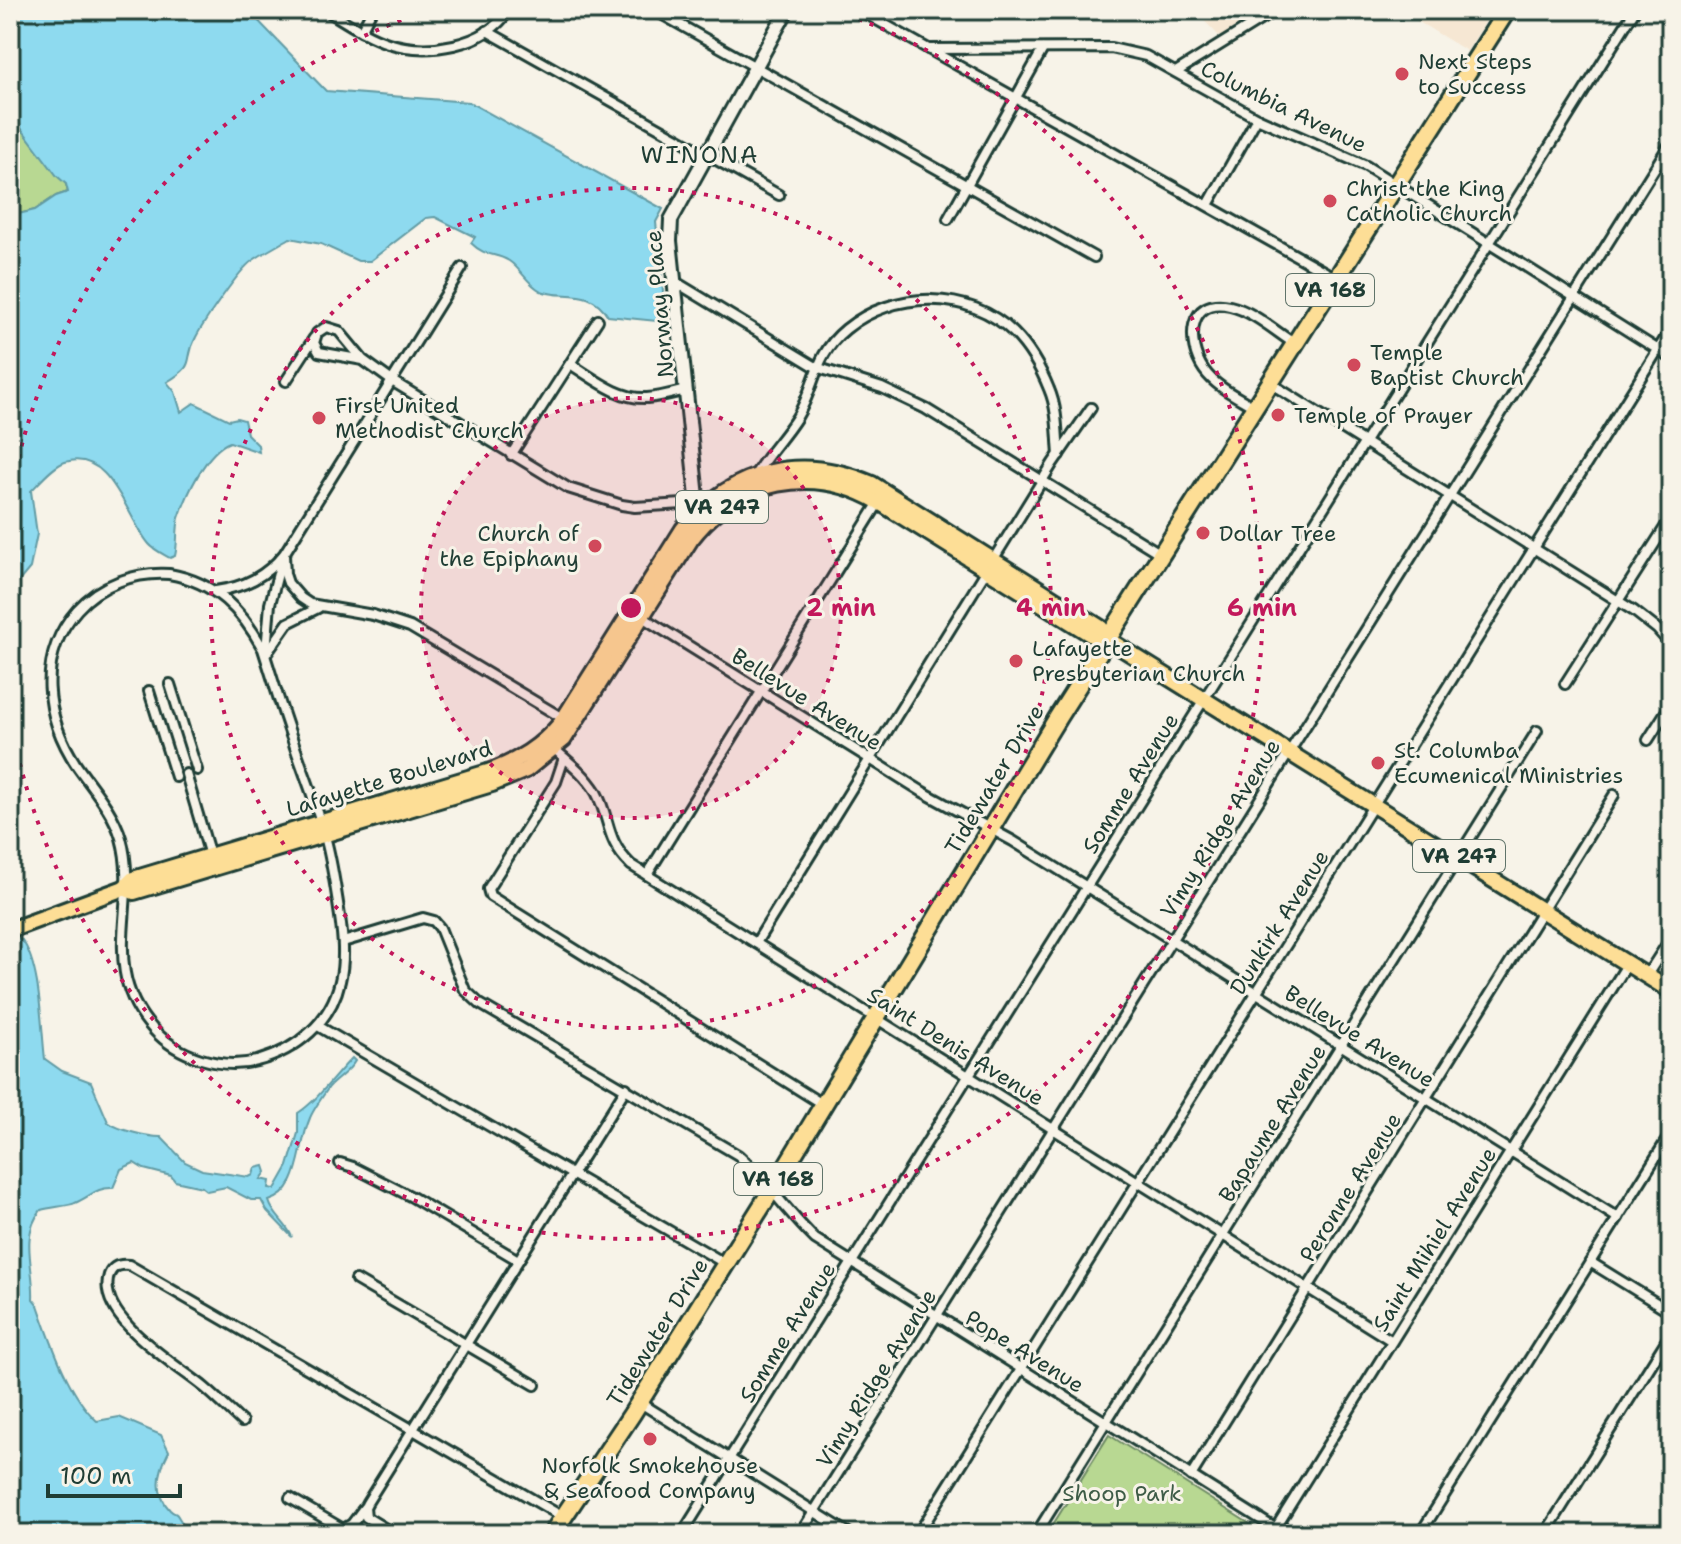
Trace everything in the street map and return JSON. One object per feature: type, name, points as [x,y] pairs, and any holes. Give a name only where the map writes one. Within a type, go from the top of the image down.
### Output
[{"type":"highway","name":"Tidewater Drive","points":[[552,1534],[726,1264],[1107,639],[1507,10]]},
{"type":"main road","name":"Lafayette Boulevard","points":[[10,930],[124,888],[133,879],[212,861],[323,828],[554,749],[637,614],[683,529],[699,511],[727,489],[754,483],[787,468],[826,469],[853,476],[991,565],[1101,628],[1107,639],[1671,991]]},
{"type":"main road","name":"Lafayette Boulevard","points":[[637,614],[700,528],[754,483]]},
{"type":"street","points":[[326,10],[387,42],[422,48],[448,46],[487,31],[509,10]]},
{"type":"street","points":[[361,31],[372,10]]},
{"type":"street","points":[[654,10],[1094,257]]},
{"type":"street","name":"Norway Place","points":[[700,528],[670,241],[671,220],[787,10]]},
{"type":"street","points":[[859,10],[1337,279]]},
{"type":"street","points":[[1176,72],[1276,10]]},
{"type":"street","name":"Somme Avenue","points":[[682,1534],[1635,10]]},
{"type":"street","points":[[487,31],[779,195]]},
{"type":"street","name":"Columbia Avenue","points":[[928,49],[1122,49],[1146,56],[1257,118],[1350,157],[1671,358]]},
{"type":"street","points":[[948,219],[1043,49]]},
{"type":"street","points":[[1208,205],[1257,118]]},
{"type":"street","name":"Vimy Ridge Avenue","points":[[800,1534],[1671,142]]},
{"type":"street","points":[[215,591],[254,580],[284,554],[462,268]]},
{"type":"street","points":[[674,281],[816,367],[858,379],[902,397],[1161,554]]},
{"type":"street","points":[[754,483],[803,407],[816,367],[826,350],[843,331],[864,317],[904,302],[937,300],[972,307],[1013,332],[1038,367],[1053,401],[1059,455]]},
{"type":"street","points":[[1254,407],[1212,379],[1196,356],[1191,340],[1198,315],[1215,305],[1232,306],[1295,344]]},
{"type":"street","points":[[511,455],[598,320]]},
{"type":"street","points":[[286,381],[321,329],[332,327],[363,360],[392,381],[568,488],[601,500],[635,507],[683,504],[699,511]]},
{"type":"street","name":"Dunkirk Avenue","points":[[918,1534],[1671,329]]},
{"type":"street","points":[[315,337],[316,348],[324,355],[363,360]]},
{"type":"street","points":[[570,364],[612,390],[627,395],[648,398],[686,390]]},
{"type":"street","points":[[1269,383],[1618,601],[1651,624],[1671,645]]},
{"type":"street","points":[[756,943],[1042,481],[1091,408]]},
{"type":"street","points":[[647,875],[883,497]]},
{"type":"street","points":[[1565,684],[1671,518]]},
{"type":"street","points":[[284,554],[288,583],[301,598],[319,607],[373,615],[410,627],[569,722]]},
{"type":"street","points":[[265,656],[270,604],[284,554]]},
{"type":"street","points":[[169,574],[196,581],[215,591],[243,616],[265,656],[323,828],[343,942],[341,980],[318,1026],[280,1053],[240,1064],[206,1060],[177,1049],[146,1020],[128,984],[121,940],[124,853],[116,825],[63,743],[54,721],[49,690],[55,648],[61,634],[78,609],[103,589],[116,582],[144,575],[169,574]]},
{"type":"street","points":[[265,656],[288,623],[319,607]]},
{"type":"street","name":"Bellevue Avenue","points":[[637,614],[871,760],[988,830],[1013,841],[1618,1218]]},
{"type":"street","points":[[170,684],[197,770]]},
{"type":"street","points":[[149,691],[176,777]]},
{"type":"street","points":[[1648,740],[1671,704]]},
{"type":"street","name":"Bapaume Avenue","points":[[1036,1534],[1537,731]]},
{"type":"street","points":[[554,749],[556,782],[488,889],[490,896],[822,1104]]},
{"type":"street","name":"Saint Denis Avenue","points":[[554,749],[583,776],[597,795],[610,837],[631,865],[1392,1341]]},
{"type":"street","points":[[186,774],[212,861]]},
{"type":"street","name":"Peronne Avenue","points":[[1191,1476],[1614,795]]},
{"type":"street","name":"Pope Avenue","points":[[343,942],[423,918],[434,921],[471,997],[522,1030],[738,1155],[773,1188],[781,1205],[815,1239],[1277,1532]]},
{"type":"street","points":[[1647,975],[1671,938]]},
{"type":"street","name":"Saint Mihiel Avenue","points":[[1277,1532],[1392,1341],[1628,963]]},
{"type":"street","points":[[318,1026],[726,1264]]},
{"type":"street","points":[[290,1498],[343,1529],[352,1524],[626,1088]]},
{"type":"street","points":[[1420,1534],[1671,1133]]},
{"type":"street","points":[[340,1163],[412,1197],[518,1260]]},
{"type":"street","points":[[1590,1262],[1671,1312]]},
{"type":"street","points":[[242,1422],[207,1389],[140,1338],[121,1319],[108,1279],[116,1266],[129,1265],[564,1518]]},
{"type":"street","points":[[356,1280],[535,1385]]},
{"type":"street","points":[[1545,1534],[1671,1333]]},
{"type":"street","points":[[639,1402],[850,1534]]},
{"type":"street","points":[[365,1507],[366,1517],[394,1534]]},
{"type":"street","points":[[1666,1534],[1671,1526]]},
{"type":"shaded area","points":[[1194,10],[1268,10],[1220,37]]},
{"type":"shaded area","points":[[1399,10],[1493,10],[1467,51]]},
{"type":"green space","points":[[10,100],[21,128],[66,184],[68,192],[35,210],[10,216]]},
{"type":"green space","name":"Shoop Park","points":[[1109,1435],[1261,1531],[1259,1534],[1047,1534]]},
{"type":"water","points":[[10,10],[248,10],[326,91],[469,102],[663,209],[656,222],[666,322],[608,316],[601,307],[585,297],[541,291],[509,261],[476,248],[471,243],[475,237],[435,217],[426,218],[370,261],[358,261],[321,244],[290,238],[252,261],[239,275],[196,337],[187,366],[167,382],[175,392],[181,412],[194,403],[229,420],[244,420],[247,434],[258,445],[259,452],[230,442],[213,454],[198,474],[187,497],[179,518],[175,556],[170,558],[149,544],[106,475],[94,465],[81,460],[60,464],[31,491],[37,534],[30,568],[10,592],[10,216],[35,210],[68,192],[66,184],[21,128],[10,100]]},
{"type":"water","points":[[10,937],[22,940],[33,965],[45,1059],[62,1071],[91,1082],[108,1122],[133,1132],[161,1137],[185,1162],[202,1170],[249,1177],[255,1168],[264,1166],[266,1172],[261,1179],[270,1181],[269,1188],[275,1189],[288,1166],[298,1133],[298,1113],[352,1058],[355,1061],[329,1087],[310,1118],[288,1188],[269,1201],[292,1237],[267,1211],[261,1200],[251,1200],[226,1187],[207,1191],[134,1163],[121,1169],[113,1188],[97,1191],[73,1204],[41,1210],[34,1220],[29,1242],[33,1299],[69,1383],[97,1421],[119,1417],[161,1435],[169,1451],[160,1473],[161,1496],[189,1534],[28,1534],[10,1516]]},
{"type":"place","name":"Next Steps to Success","points":[[1402,74]]},
{"type":"place","name":"Christ the King Catholic Church","points":[[1330,201]]},
{"type":"place","name":"Temple Baptist Church","points":[[1354,365]]},
{"type":"place","name":"Temple of Prayer","points":[[1278,415]]},
{"type":"place","name":"First United Methodist Church","points":[[319,418]]},
{"type":"place","name":"Dollar Tree","points":[[1203,533]]},
{"type":"place","name":"Church of the Epiphany","points":[[595,546]]},
{"type":"place","name":"Lafayette Presbyterian Church","points":[[1016,661]]},
{"type":"place","name":"St. Columba Ecumenical Ministries","points":[[1378,763]]},
{"type":"place","name":"Norfolk Smokehouse & Seafood Company","points":[[650,1439]]},
{"type":"district","name":"WINONA","points":[[700,155]]}]
